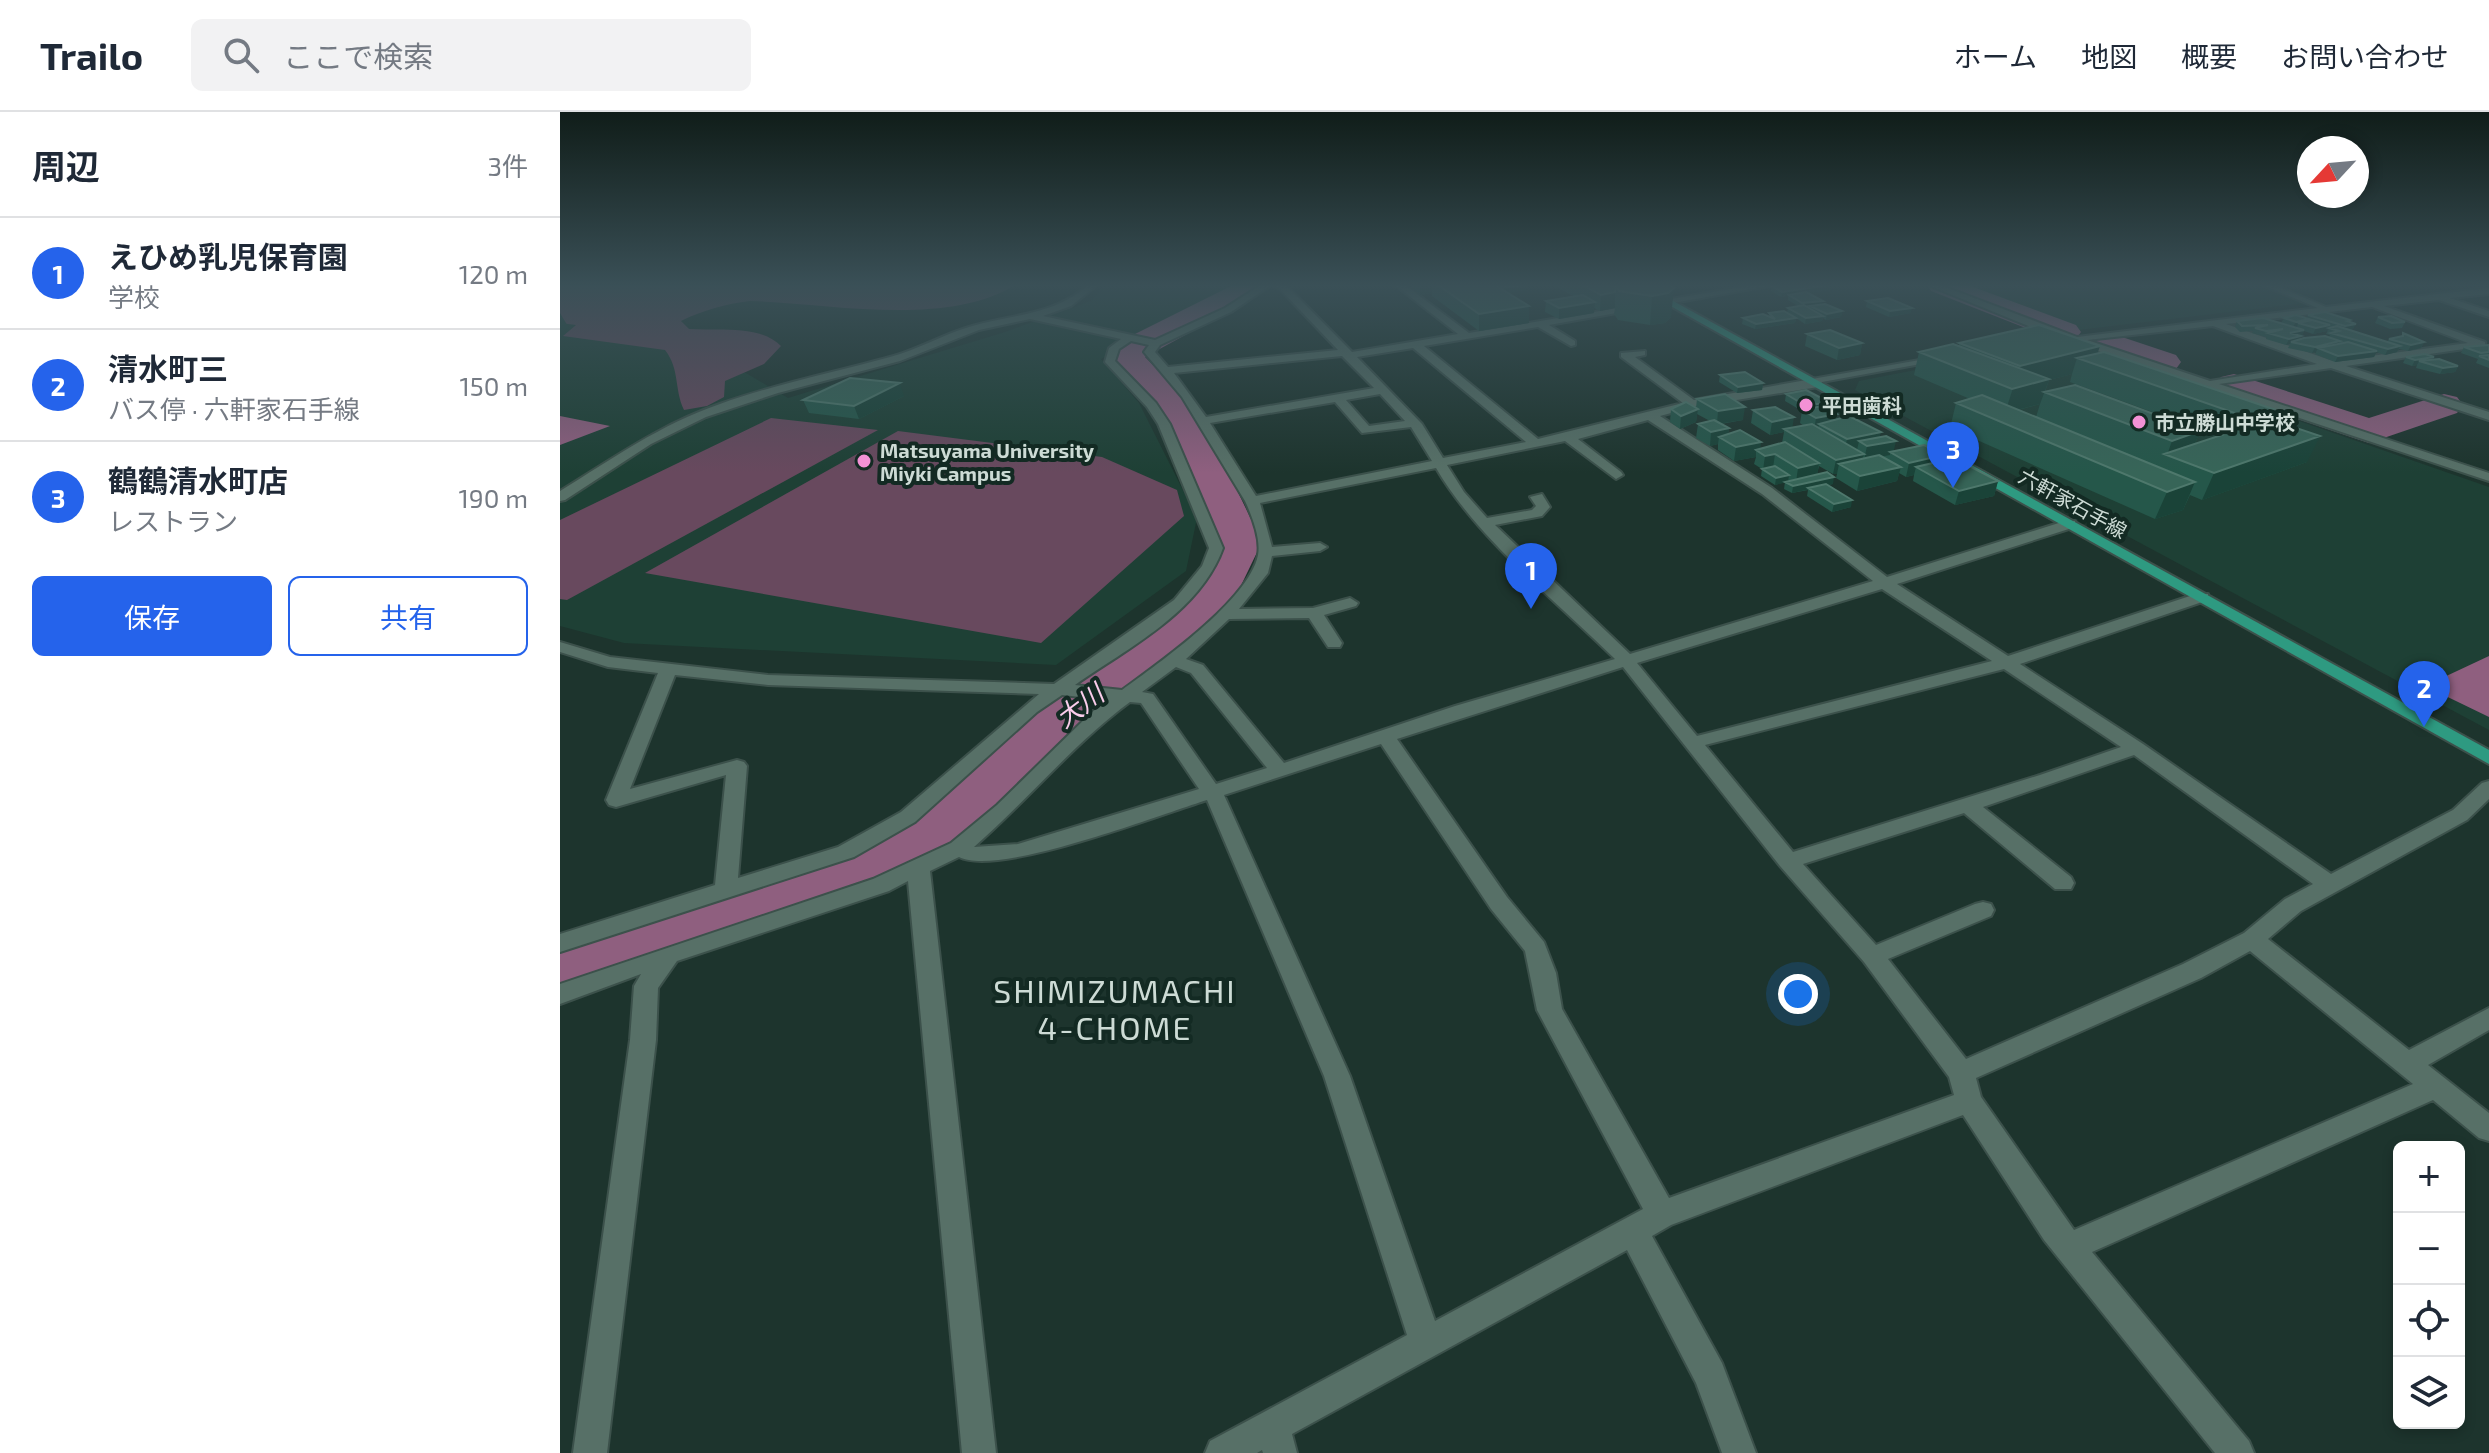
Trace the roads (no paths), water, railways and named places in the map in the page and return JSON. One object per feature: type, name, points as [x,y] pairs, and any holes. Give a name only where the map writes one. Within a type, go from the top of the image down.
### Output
[{"type":"main road","name":"六軒家石手線","points":[[1752,348],[2489,758]]},
{"type":"street","points":[[560,497],[662,433],[701,414],[801,381],[902,357],[925,348]]},
{"type":"street","points":[[560,943],[846,852],[908,817],[1031,708],[1063,689],[1180,603],[1209,567],[1216,548],[1164,424],[1152,405],[1110,362],[1115,348]]},
{"type":"street","points":[[560,994],[670,954],[881,885],[959,848],[1118,693],[1174,660],[1224,614],[1260,573],[1266,552],[1261,524],[1252,501],[1187,395],[1149,352],[1151,348]]},
{"type":"street","points":[[1339,348],[1414,423],[1441,461],[1458,494],[1484,523],[1626,660],[1788,861],[1872,956],[1961,1073],[1969,1101],[2069,1247],[2237,1453]]},
{"type":"street","points":[[1165,371],[1398,348]]},
{"type":"street","points":[[1419,348],[1535,443]]},
{"type":"street","points":[[2105,348],[2489,477]]},
{"type":"street","points":[[2279,348],[2489,416]]},
{"type":"street","points":[[2207,382],[2473,348]]},
{"type":"street","points":[[1641,353],[1625,355],[1692,404]]},
{"type":"street","points":[[1252,501],[1568,437],[1692,404],[1955,355]]},
{"type":"street","points":[[1203,421],[1384,390]]},
{"type":"street","points":[[1338,398],[1366,430],[1414,423]]},
{"type":"street","points":[[1651,416],[1767,491],[1883,582],[2136,748],[2332,886]]},
{"type":"street","points":[[1568,437],[1616,475]]},
{"type":"street","points":[[1484,523],[1537,513],[1543,507],[1537,497]]},
{"type":"street","points":[[959,848],[973,855],[1019,851],[2070,524]]},
{"type":"street","points":[[1266,552],[1320,547]]},
{"type":"street","points":[[1691,743],[2006,663],[2202,597]]},
{"type":"street","points":[[1224,614],[1314,613],[1350,603]]},
{"type":"street","points":[[1314,613],[1334,643]]},
{"type":"street","points":[[560,647],[608,662],[668,670],[849,685],[1063,689],[1147,698],[1220,804],[1337,1076],[1426,1343]]},
{"type":"street","points":[[1174,660],[1197,669],[1280,771]]},
{"type":"street","points":[[668,670],[616,800],[737,766],[726,890]]},
{"type":"street","points":[[1385,736],[1499,903],[1536,948],[1550,1010],[1662,1215]]},
{"type":"street","points":[[1788,861],[2136,748]]},
{"type":"street","points":[[1961,1073],[2192,971],[2252,939],[2293,905],[2460,815],[2489,788]]},
{"type":"street","points":[[1968,805],[2063,883]]},
{"type":"street","points":[[918,866],[979,1453]]},
{"type":"street","points":[[1872,956],[1983,910]]},
{"type":"street","points":[[2252,939],[2489,1129]]},
{"type":"street","points":[[590,1453],[643,1040],[646,986],[670,954]]},
{"type":"street","points":[[2409,1063],[2489,1018]]},
{"type":"street","points":[[2069,1247],[2436,1086]]},
{"type":"street","points":[[1222,1453],[1276,1439],[1426,1343],[1662,1215],[1969,1101]]},
{"type":"street","points":[[1633,1231],[1710,1375],[1739,1453]]},
{"type":"waterway","name":"大川","points":[[560,972],[638,942],[869,870],[939,825],[1010,757],[1140,658],[1216,589],[1239,542],[1202,461],[1164,394],[1128,359],[1129,350],[1134,348]]},
{"type":"waterway","points":[[2123,348],[2164,362]]},
{"type":"waterway","points":[[2234,385],[2369,431],[2444,405]]},
{"type":"place","name":"平田歯科","points":[[1806,405]]},
{"type":"place","name":"市立勝山中学校","points":[[2139,422]]},
{"type":"place","name":"Matsuyama University Miyki Campus","points":[[864,461]]},
{"type":"place","name":"鶴鶴清水町店","points":[[1953,488]]},
{"type":"place","name":"えひめ乳児保育園","points":[[1531,609]]},
{"type":"place","name":"清水町三","points":[[2424,727]]},
{"type":"district","name":"SHIMIZUMACHI 4-CHOME","points":[[1115,1008]]}]
